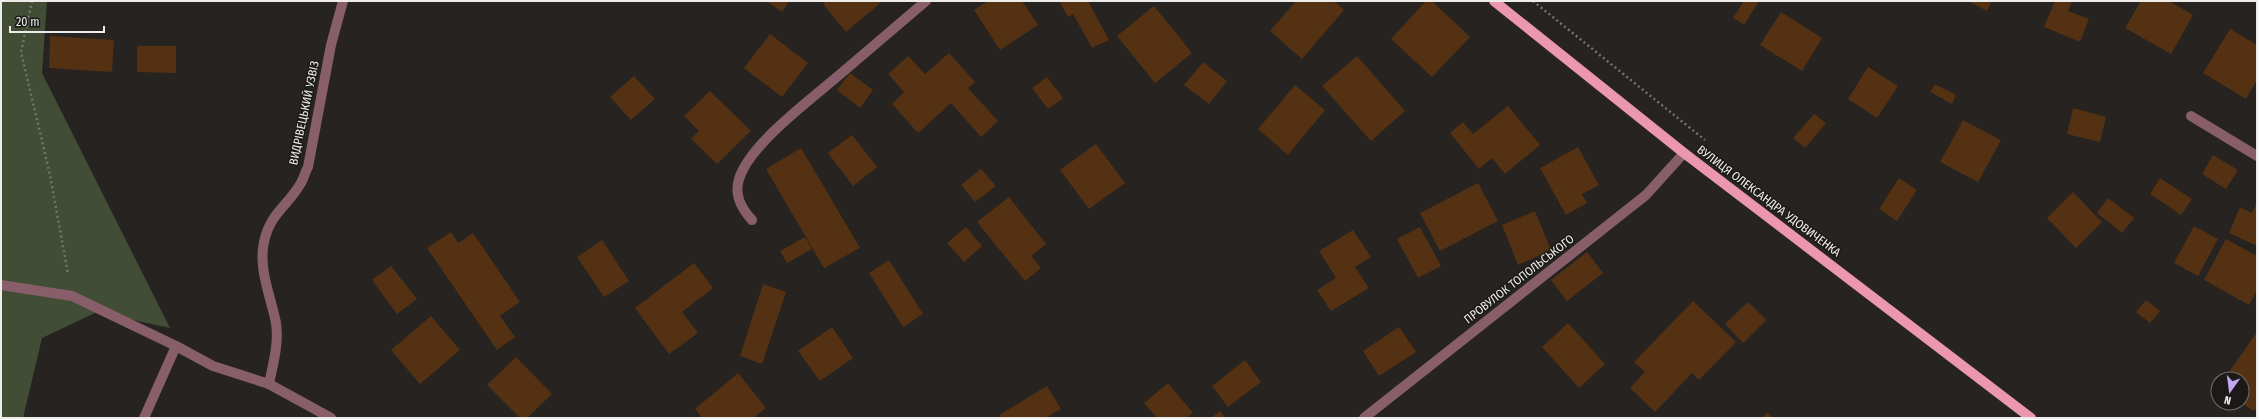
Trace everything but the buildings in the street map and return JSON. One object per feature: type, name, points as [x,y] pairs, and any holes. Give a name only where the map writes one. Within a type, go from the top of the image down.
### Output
[{"type":"main road","name":"ВУЛИЦЯ ОЛЕКСАНДРА УДОВИЧЕНКА","points":[[1494,1],[1684,153],[2031,418]]},
{"type":"street","name":"ВИДРІВЕЦЬКИЙ УЗВІЗ","points":[[269,384],[277,345],[276,325],[262,259],[264,243],[268,226],[276,212],[301,183],[308,166],[331,44],[343,1]]},
{"type":"street","points":[[752,220],[741,208],[737,193],[743,168],[753,154],[794,113],[926,1]]},
{"type":"street","points":[[2191,116],[2257,156]]},
{"type":"street","name":"ПРОВУЛОК ТОПОЛЬСЬКОГО","points":[[1364,418],[1646,195],[1684,153]]},
{"type":"street","points":[[1,285],[72,296],[176,346],[213,366],[269,384],[331,418]]},
{"type":"street","points":[[144,418],[176,346]]},
{"type":"path","points":[[32,1],[21,52],[50,175],[72,296]]},
{"type":"green space","points":[[1,1],[47,1],[42,73],[170,328],[97,312],[42,338],[23,418],[1,418]]}]
